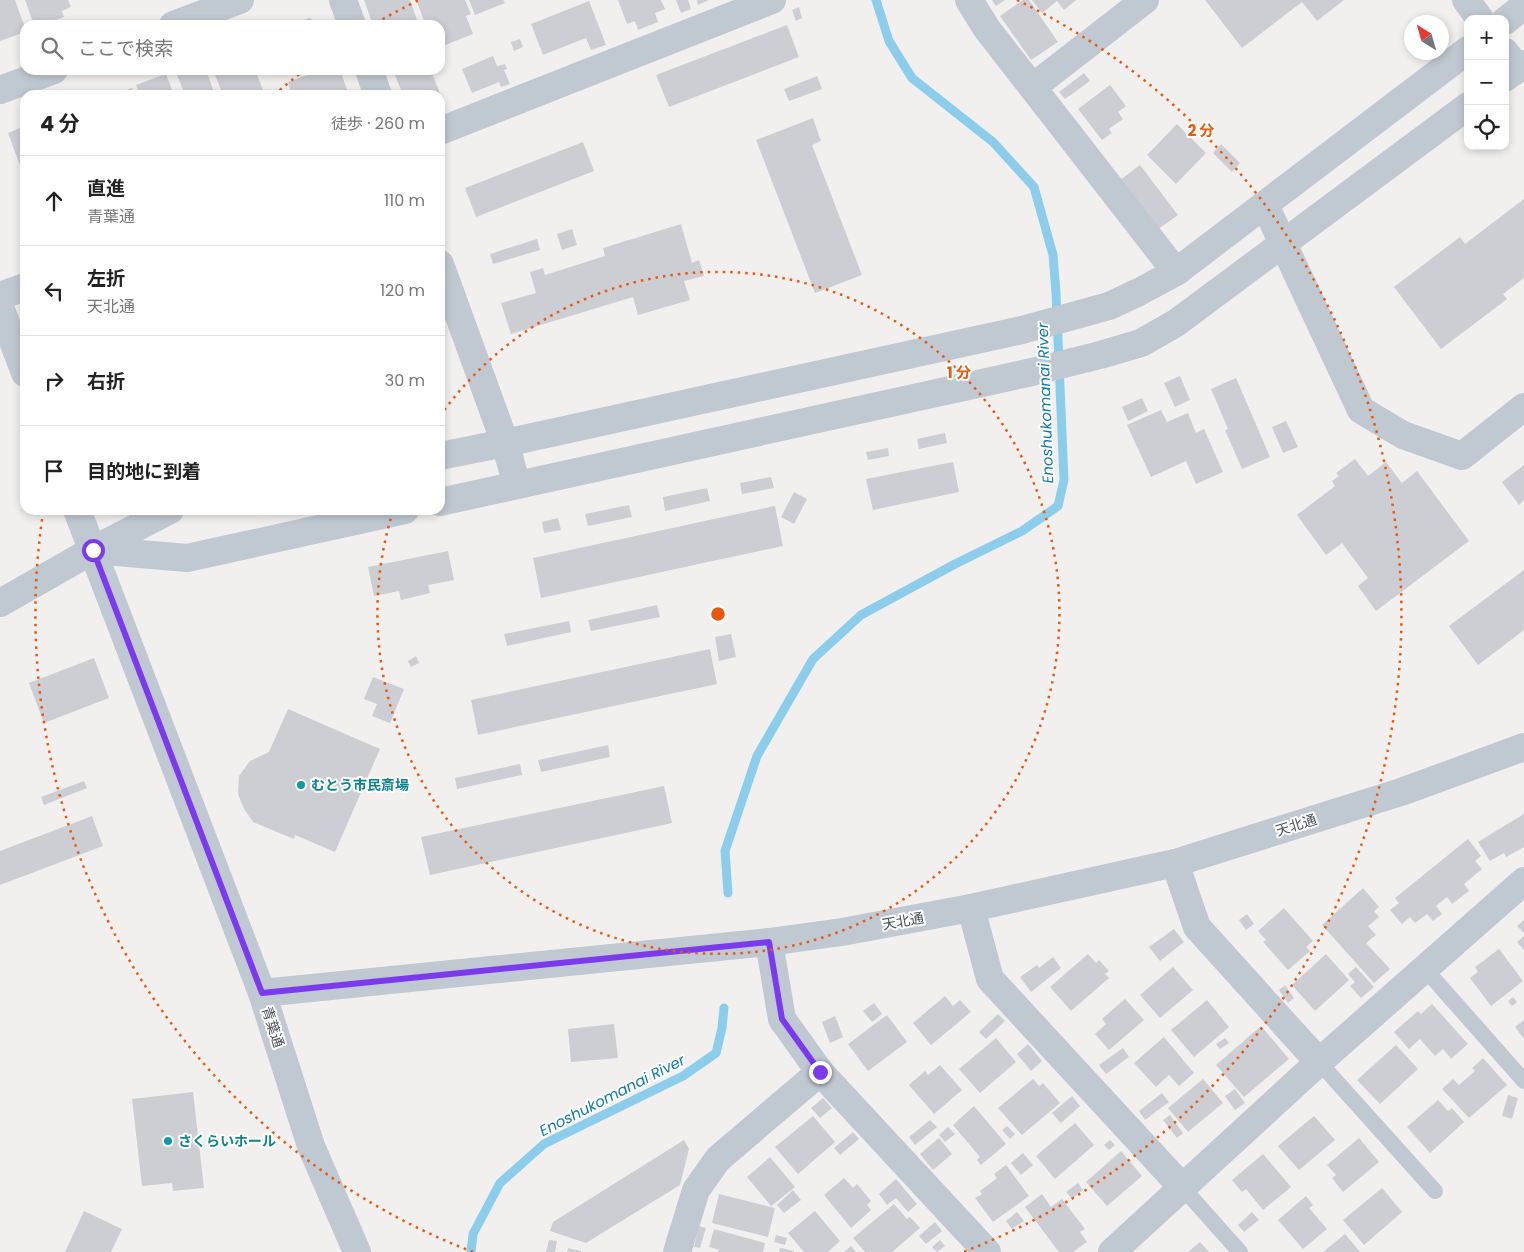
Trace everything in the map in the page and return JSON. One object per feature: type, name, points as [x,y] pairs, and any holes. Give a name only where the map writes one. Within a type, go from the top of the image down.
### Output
[{"type":"street","points":[[186,20],[240,0]]},
{"type":"street","points":[[343,0],[350,20]]},
{"type":"street","points":[[445,129],[772,0]]},
{"type":"street","points":[[969,0],[987,29],[1176,272]]},
{"type":"street","points":[[1033,87],[1145,0]]},
{"type":"street","points":[[1466,0],[1477,15]]},
{"type":"street","points":[[1509,18],[1524,6]]},
{"type":"street","points":[[445,455],[1022,330],[1110,306],[1176,272],[1464,53]]},
{"type":"street","points":[[0,90],[40,75]]},
{"type":"street","points":[[371,75],[376,90]]},
{"type":"street","points":[[445,501],[1032,372],[1141,343],[1176,323],[1464,109]]},
{"type":"street","points":[[1265,205],[1361,410],[1403,435],[1462,456],[1524,407]]},
{"type":"street","points":[[445,278],[504,443],[516,485]]},
{"type":"street","points":[[0,296],[20,289]]},
{"type":"street","points":[[0,307],[20,360]]},
{"type":"street","name":"青葉通","points":[[79,515],[262,993],[311,1146],[357,1252]]},
{"type":"street","points":[[0,603],[93,550],[160,515]]},
{"type":"street","points":[[93,550],[187,558],[382,515]]},
{"type":"street","name":"天北通","points":[[262,993],[769,942],[842,932],[971,908],[1175,863],[1401,792],[1524,747]]},
{"type":"street","points":[[1175,863],[1197,927],[1320,1062]]},
{"type":"street","points":[[1112,1252],[1320,1062],[1524,881]]},
{"type":"street","points":[[971,908],[990,979],[1182,1188]]},
{"type":"street","points":[[769,942],[782,1019],[820,1072],[987,1252]]},
{"type":"street","points":[[677,1252],[696,1190],[718,1159],[820,1072]]},
{"type":"lane","points":[[1425,969],[1524,1081]]},
{"type":"lane","points":[[1320,1062],[1435,1191]]},
{"type":"lane","points":[[1182,1188],[1240,1252]]},
{"type":"building","points":[[0,0],[15,0],[22,20],[20,20],[20,34],[0,41]]},
{"type":"building","points":[[25,0],[68,0],[71,7],[62,11],[64,17],[56,20],[32,20]]},
{"type":"building","points":[[364,0],[410,0],[417,20],[371,20]]},
{"type":"building","points":[[416,0],[465,0],[471,14],[466,16],[473,34],[445,45],[445,20],[424,20]]},
{"type":"building","points":[[469,0],[503,0],[505,3],[475,15]]},
{"type":"building","points":[[618,0],[661,0],[665,9],[655,13],[658,22],[638,30],[635,21],[627,24]]},
{"type":"building","points":[[676,0],[688,0],[691,9],[681,13]]},
{"type":"building","points":[[697,0],[709,0],[698,5]]},
{"type":"building","points":[[992,0],[1005,0],[996,6]]},
{"type":"building","points":[[1023,0],[1029,0],[1058,42],[1031,60],[1000,16]]},
{"type":"building","points":[[1032,0],[1076,0],[1064,10],[1057,1],[1042,13]]},
{"type":"building","points":[[1205,0],[1344,0],[1317,21],[1302,2],[1242,48]]},
{"type":"building","points":[[589,1],[606,45],[591,50],[586,38],[543,55],[531,24]]},
{"type":"building","points":[[799,7],[802,18],[796,21],[792,10]]},
{"type":"building","points":[[787,25],[799,57],[669,107],[656,75]]},
{"type":"building","points":[[520,39],[523,47],[514,51],[511,42]]},
{"type":"building","points":[[493,56],[497,66],[505,64],[507,69],[504,70],[510,84],[501,87],[499,82],[472,93],[462,69]]},
{"type":"building","points":[[1084,73],[1090,81],[1065,99],[1059,92]]},
{"type":"building","points":[[166,75],[172,90],[138,90],[136,85]]},
{"type":"building","points":[[177,75],[208,75],[213,90],[183,90]]},
{"type":"building","points":[[215,75],[257,75],[263,90],[221,90]]},
{"type":"building","points":[[307,75],[342,75],[347,90],[290,90],[288,82]]},
{"type":"building","points":[[395,75],[433,75],[438,90],[401,90]]},
{"type":"building","points":[[817,76],[822,89],[789,101],[784,89]]},
{"type":"building","points":[[1110,85],[1126,106],[1118,112],[1123,119],[1109,129],[1112,133],[1102,140],[1078,109]]},
{"type":"building","points":[[813,118],[821,141],[812,145],[862,275],[815,293],[756,140]]},
{"type":"building","points":[[1177,124],[1206,153],[1176,184],[1147,155]]},
{"type":"building","points":[[20,128],[20,165],[8,133]]},
{"type":"building","points":[[583,142],[594,171],[476,217],[465,188]]},
{"type":"building","points":[[1221,144],[1240,163],[1232,172],[1213,153]]},
{"type":"building","points":[[1140,165],[1178,215],[1157,230],[1120,180]]},
{"type":"building","points":[[1524,199],[1524,278],[1503,294],[1507,299],[1441,349],[1394,287],[1460,237],[1465,244]]},
{"type":"building","points":[[681,224],[692,263],[699,260],[704,276],[684,281],[690,300],[638,315],[633,297],[511,334],[501,303],[536,293],[530,272],[543,268],[545,275],[605,256],[603,248]]},
{"type":"building","points":[[572,229],[577,245],[562,250],[557,234]]},
{"type":"building","points":[[537,239],[540,250],[493,264],[490,254]]},
{"type":"building","points":[[1180,376],[1190,400],[1175,407],[1164,383]]},
{"type":"building","points":[[1236,378],[1270,457],[1242,469],[1225,430],[1228,429],[1211,389]]},
{"type":"building","points":[[1142,398],[1148,411],[1128,421],[1122,407]]},
{"type":"building","points":[[1161,410],[1167,422],[1188,413],[1196,433],[1204,429],[1223,472],[1196,484],[1186,461],[1151,477],[1127,425]]},
{"type":"building","points":[[1286,421],[1298,447],[1283,453],[1272,427]]},
{"type":"building","points":[[945,433],[947,443],[919,449],[917,439]]},
{"type":"building","points":[[888,448],[889,456],[868,460],[866,452]]},
{"type":"building","points":[[1355,459],[1368,476],[1386,462],[1402,483],[1417,471],[1469,541],[1376,611],[1358,586],[1368,578],[1342,543],[1326,555],[1297,515],[1335,486],[1332,481],[1339,476],[1336,473]]},
{"type":"building","points":[[953,462],[959,492],[873,510],[866,479]]},
{"type":"building","points":[[1524,465],[1524,500],[1519,505],[1502,482]]},
{"type":"building","points":[[771,477],[774,488],[742,494],[740,483]]},
{"type":"building","points":[[707,488],[710,501],[665,511],[663,497]]},
{"type":"building","points":[[794,492],[807,499],[794,524],[781,517]]},
{"type":"building","points":[[629,505],[632,517],[588,526],[585,514]]},
{"type":"building","points":[[775,506],[783,546],[541,598],[533,558]]},
{"type":"building","points":[[558,518],[561,530],[544,533],[542,522]]},
{"type":"building","points":[[448,551],[454,580],[428,585],[430,593],[401,600],[399,591],[374,596],[368,567]]},
{"type":"building","points":[[1524,570],[1524,630],[1478,665],[1449,626]]},
{"type":"building","points":[[657,605],[660,617],[591,631],[588,620]]},
{"type":"building","points":[[569,621],[571,632],[507,646],[504,634]]},
{"type":"building","points":[[731,634],[736,657],[719,661],[715,637]]},
{"type":"building","points":[[710,649],[717,684],[478,735],[471,700]]},
{"type":"building","points":[[416,656],[419,663],[411,667],[408,661]]},
{"type":"building","points":[[94,658],[109,698],[44,723],[29,683]]},
{"type":"building","points":[[373,677],[404,689],[390,723],[372,716],[377,704],[364,699]]},
{"type":"building","name":"むとう市民斎場","points":[[288,709],[380,749],[335,852],[295,835],[294,839],[253,822],[244,809],[238,794],[239,776],[250,761],[269,752]]},
{"type":"building","points":[[608,745],[610,757],[541,772],[538,760]]},
{"type":"building","points":[[520,764],[522,775],[457,789],[455,778]]},
{"type":"building","points":[[84,781],[87,788],[44,805],[41,797]]},
{"type":"building","points":[[664,786],[672,823],[430,875],[421,837]]},
{"type":"building","points":[[1524,814],[1524,847],[1506,857],[1504,853],[1490,861],[1478,842]]},
{"type":"building","points":[[92,816],[103,846],[0,885],[0,851]]},
{"type":"building","points":[[1468,839],[1481,856],[1475,861],[1482,869],[1464,884],[1469,891],[1452,904],[1447,897],[1436,906],[1442,914],[1433,921],[1427,914],[1415,923],[1410,917],[1402,924],[1390,910],[1399,903],[1395,898]]},
{"type":"building","points":[[1363,888],[1379,907],[1374,911],[1379,917],[1368,926],[1376,935],[1366,943],[1390,969],[1374,983],[1322,925]]},
{"type":"building","points":[[1284,908],[1313,941],[1306,947],[1310,951],[1288,970],[1263,942],[1266,940],[1258,931]]},
{"type":"building","points":[[1247,914],[1254,924],[1246,930],[1239,920]]},
{"type":"building","points":[[1524,920],[1524,933],[1517,926]]},
{"type":"building","points":[[1174,929],[1184,942],[1160,961],[1149,947]]},
{"type":"building","points":[[1524,936],[1524,950],[1517,942]]},
{"type":"building","points":[[1499,949],[1523,981],[1491,1006],[1470,978],[1478,972],[1475,967]]},
{"type":"building","points":[[1088,954],[1096,963],[1099,960],[1109,971],[1105,974],[1109,978],[1071,1011],[1050,987]]},
{"type":"building","points":[[1326,954],[1349,980],[1315,1011],[1292,985]]},
{"type":"building","points":[[1053,957],[1061,968],[1031,992],[1020,977],[1037,965],[1039,968]]},
{"type":"building","points":[[1173,967],[1193,990],[1160,1018],[1140,995]]},
{"type":"building","points":[[1356,967],[1374,987],[1361,998],[1350,986],[1355,982],[1348,974]]},
{"type":"building","points":[[1285,985],[1294,998],[1288,1003],[1279,990]]},
{"type":"building","points":[[945,996],[953,1006],[960,1000],[971,1012],[931,1045],[913,1023]]},
{"type":"building","points":[[1513,997],[1517,1002],[1512,1006],[1508,1001]]},
{"type":"building","points":[[1125,999],[1144,1020],[1109,1050],[1095,1034],[1106,1024],[1102,1019]]},
{"type":"building","points":[[1207,1000],[1229,1027],[1194,1057],[1171,1030]]},
{"type":"building","points":[[874,1003],[882,1014],[872,1022],[863,1011]]},
{"type":"building","points":[[1432,1004],[1468,1044],[1451,1059],[1443,1049],[1435,1056],[1420,1039],[1409,1049],[1394,1032],[1418,1011],[1421,1014]]},
{"type":"building","points":[[998,1014],[1005,1021],[986,1039],[979,1032]]},
{"type":"building","points":[[887,1015],[907,1042],[868,1071],[848,1044]]},
{"type":"building","points":[[835,1016],[843,1037],[830,1043],[822,1022]]},
{"type":"building","points":[[1524,1020],[1524,1039],[1515,1027]]},
{"type":"building","points":[[614,1024],[618,1058],[571,1062],[568,1029]]},
{"type":"building","points":[[1261,1026],[1289,1059],[1244,1097],[1216,1065]]},
{"type":"building","points":[[1164,1037],[1194,1073],[1179,1086],[1169,1075],[1156,1087],[1134,1063]]},
{"type":"building","points":[[996,1038],[1016,1062],[980,1093],[959,1069]]},
{"type":"building","points":[[1225,1038],[1229,1043],[1220,1049],[1216,1044]]},
{"type":"building","points":[[1028,1044],[1042,1061],[1031,1071],[1017,1054]]},
{"type":"building","points":[[1396,1045],[1418,1069],[1380,1104],[1357,1080]]},
{"type":"building","points":[[1123,1048],[1129,1057],[1106,1074],[1099,1065]]},
{"type":"building","points":[[1483,1058],[1507,1085],[1469,1118],[1442,1089],[1453,1079],[1459,1085],[1475,1071],[1472,1068]]},
{"type":"building","points":[[940,1065],[962,1090],[934,1114],[909,1085],[925,1071],[928,1075]]},
{"type":"building","points":[[1033,1079],[1039,1086],[1043,1083],[1060,1103],[1022,1135],[998,1108]]},
{"type":"building","points":[[1203,1079],[1223,1103],[1188,1132],[1168,1108]]},
{"type":"building","points":[[1235,1089],[1245,1103],[1235,1110],[1225,1096]]},
{"type":"building","name":"さくらいホール","points":[[193,1092],[204,1188],[173,1191],[172,1183],[142,1186],[132,1099]]},
{"type":"building","points":[[1162,1093],[1169,1102],[1145,1120],[1139,1111]]},
{"type":"building","points":[[1508,1095],[1518,1098],[1512,1119],[1502,1116]]},
{"type":"building","points":[[1072,1096],[1080,1106],[1061,1123],[1052,1113]]},
{"type":"building","points":[[823,1098],[832,1108],[820,1118],[811,1108]]},
{"type":"building","points":[[1438,1100],[1448,1111],[1452,1108],[1464,1122],[1430,1153],[1407,1127]]},
{"type":"building","points":[[974,1106],[1006,1144],[981,1165],[977,1160],[980,1157],[953,1125]]},
{"type":"building","points":[[1170,1115],[1183,1133],[1177,1138],[1163,1120]]},
{"type":"building","points":[[813,1116],[835,1142],[798,1174],[775,1147]]},
{"type":"building","points":[[1314,1116],[1335,1140],[1299,1170],[1278,1146]]},
{"type":"building","points":[[930,1120],[937,1127],[915,1145],[909,1137]]},
{"type":"building","points":[[1075,1123],[1094,1145],[1055,1179],[1036,1156]]},
{"type":"building","points":[[1007,1126],[1015,1134],[1010,1139],[1002,1130]]},
{"type":"building","points":[[948,1127],[955,1134],[945,1142],[939,1135]]},
{"type":"building","points":[[853,1132],[859,1139],[840,1155],[834,1148]]},
{"type":"building","points":[[939,1138],[952,1154],[933,1170],[920,1154]]},
{"type":"building","points":[[1359,1138],[1379,1162],[1343,1192],[1332,1178],[1336,1175],[1327,1165]]},
{"type":"building","points":[[684,1140],[689,1149],[680,1185],[586,1243],[550,1231],[553,1222]]},
{"type":"building","points":[[1110,1140],[1115,1145],[1109,1150],[1104,1145]]},
{"type":"building","points":[[1121,1151],[1142,1176],[1107,1206],[1086,1182]]},
{"type":"building","points":[[1023,1153],[1033,1165],[1021,1175],[1011,1163]]},
{"type":"building","points":[[1263,1154],[1291,1187],[1263,1210],[1246,1189],[1242,1192],[1232,1180]]},
{"type":"building","points":[[770,1157],[795,1187],[771,1206],[747,1177]]},
{"type":"building","points":[[1006,1165],[1029,1196],[993,1222],[975,1198],[982,1194],[980,1191],[997,1178],[994,1174]]},
{"type":"building","points":[[844,1178],[853,1188],[857,1184],[871,1201],[867,1205],[871,1210],[851,1228],[824,1195]]},
{"type":"building","points":[[896,1179],[917,1204],[908,1212],[896,1198],[887,1205],[879,1194]]},
{"type":"building","points":[[1078,1183],[1083,1190],[1072,1199],[1066,1192]]},
{"type":"building","points":[[1382,1188],[1402,1212],[1364,1245],[1343,1220]]},
{"type":"building","points":[[793,1190],[801,1200],[784,1213],[777,1205]]},
{"type":"building","points":[[719,1194],[775,1208],[768,1237],[712,1223]]},
{"type":"building","points":[[1042,1194],[1051,1207],[1062,1199],[1085,1229],[1080,1232],[1087,1242],[1073,1252],[1059,1252],[1025,1207]]},
{"type":"building","points":[[1306,1196],[1313,1205],[1309,1208],[1327,1229],[1303,1249],[1278,1220]]},
{"type":"building","points":[[894,1204],[907,1219],[910,1217],[920,1228],[892,1252],[865,1252],[853,1238]]},
{"type":"building","points":[[84,1211],[122,1229],[111,1252],[65,1252]]},
{"type":"building","points":[[815,1211],[840,1241],[828,1252],[804,1252],[788,1233]]},
{"type":"building","points":[[1017,1212],[1024,1221],[1012,1229],[1006,1221]]},
{"type":"building","points":[[1252,1212],[1259,1220],[1244,1232],[1238,1225]]},
{"type":"building","points":[[935,1222],[942,1231],[926,1244],[919,1236]]},
{"type":"building","points":[[699,1226],[706,1228],[700,1248],[694,1247]]},
{"type":"building","points":[[714,1229],[765,1243],[763,1252],[718,1252],[719,1250],[709,1247]]},
{"type":"building","points":[[1345,1234],[1360,1252],[1323,1252]]},
{"type":"building","points":[[776,1235],[787,1238],[785,1245],[774,1242]]},
{"type":"building","points":[[549,1240],[557,1241],[555,1252],[546,1252]]},
{"type":"building","points":[[940,1240],[945,1246],[937,1252],[932,1247]]},
{"type":"building","points":[[1200,1242],[1209,1252],[1188,1252]]},
{"type":"building","points":[[851,1246],[856,1252],[844,1252]]},
{"type":"building","points":[[568,1248],[581,1251],[581,1252],[567,1252]]},
{"type":"building","points":[[780,1248],[794,1251],[794,1252],[779,1252]]},
{"type":"waterway","name":"Enoshukomanai River","points":[[728,893],[725,851],[757,756],[813,659],[861,615],[955,564],[1022,531],[1058,506],[1064,480],[1053,255],[1034,187],[993,142],[912,78],[889,41],[876,0]]},
{"type":"waterway","name":"Enoshukomanai River","points":[[471,1252],[473,1234],[500,1183],[544,1144],[683,1076],[716,1053],[722,1028],[724,1008]]},
{"type":"place","name":"むとう市民斎場","points":[[301,785]]},
{"type":"place","name":"さくらいホール","points":[[168,1141]]},
{"type":"route","points":[[93,550],[262,993],[769,942],[782,1019],[820,1072]]}]
